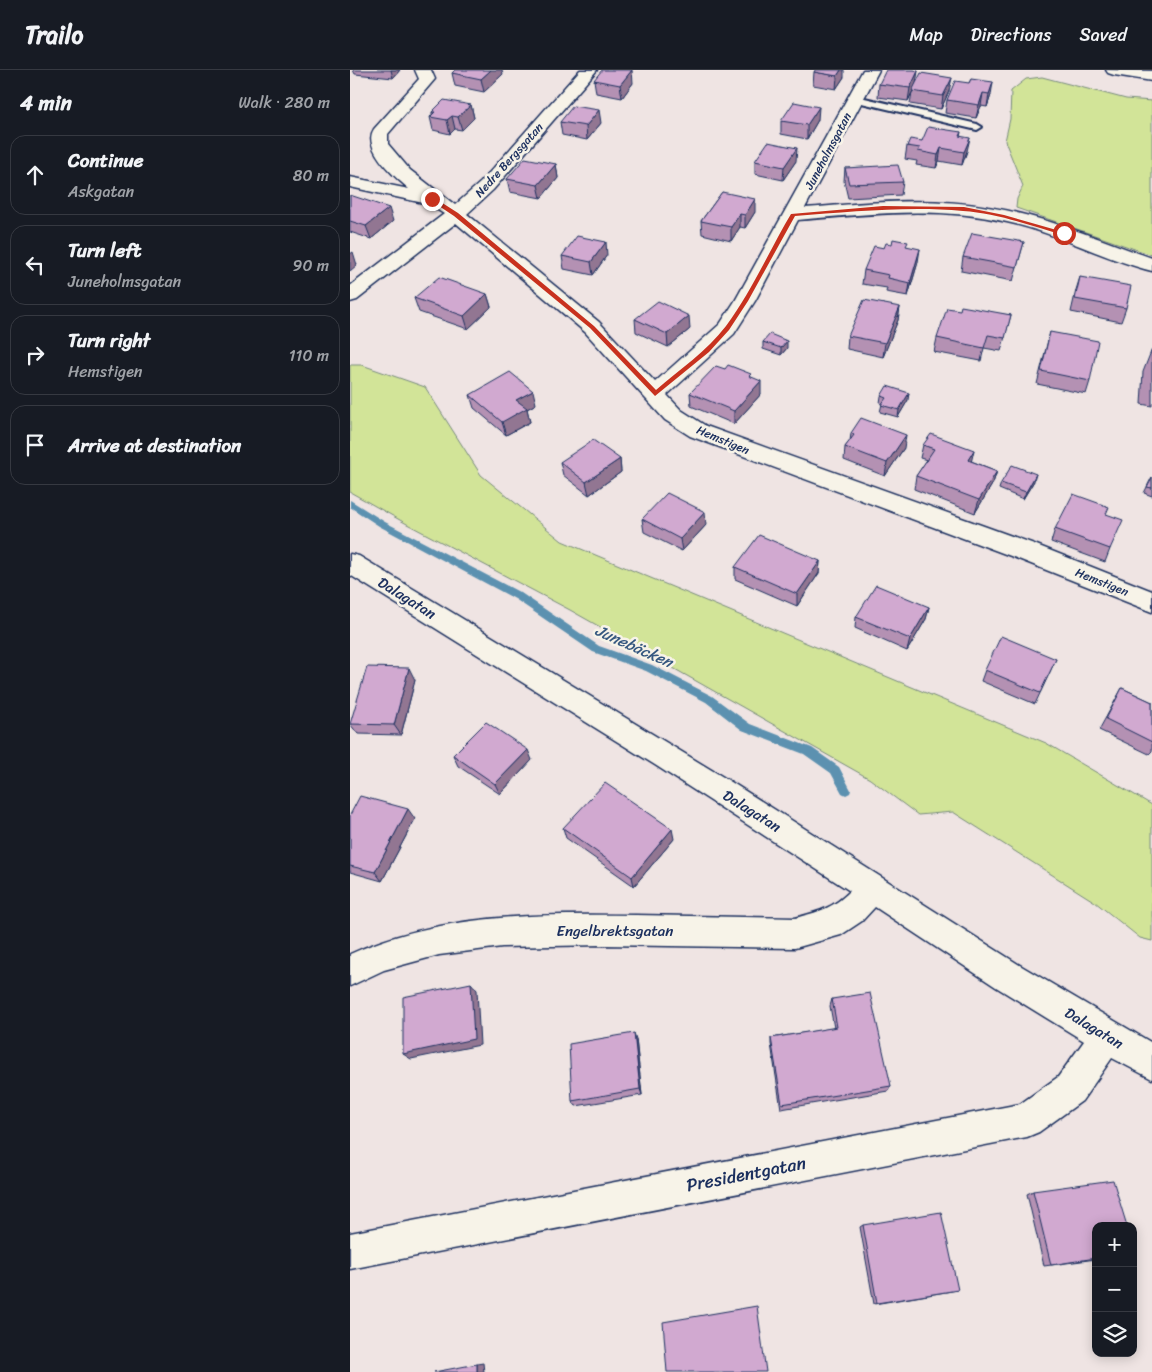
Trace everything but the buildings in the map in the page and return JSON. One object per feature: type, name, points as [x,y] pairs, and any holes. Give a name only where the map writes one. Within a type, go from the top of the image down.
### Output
[{"type":"street","name":"Hemstigen","points":[[423,70],[427,79],[380,133],[379,143],[391,161],[432,199],[456,214],[592,327],[673,415],[698,431],[867,495],[1025,551],[1152,602]]},
{"type":"street","name":"Nedre Bergsgatan","points":[[350,296],[456,214],[488,186],[589,70]]},
{"type":"street","name":"Juneholmsgatan","points":[[655,394],[706,350],[727,328],[746,301],[871,70]]},
{"type":"street","points":[[1114,70],[1152,76]]},
{"type":"street","points":[[350,182],[432,199]]},
{"type":"street","points":[[793,215],[883,207],[964,209],[1002,216],[1064,233],[1152,265]]},
{"type":"street","name":"Dalagatan","points":[[350,563],[762,817],[872,889],[1107,1037],[1152,1062]]},
{"type":"street","name":"Engelbrektsgatan","points":[[350,970],[380,956],[439,940],[502,932],[602,930],[795,933],[830,924],[851,910],[872,889]]},
{"type":"street","name":"Presidentgatan","points":[[350,1251],[1027,1120],[1070,1089],[1107,1037]]},
{"type":"lane","points":[[856,100],[977,128]]},
{"type":"green space","points":[[1042,77],[1126,99],[1152,101],[1152,255],[1016,208],[1017,199],[1023,186],[1005,141],[1010,119],[1011,91],[1026,79]]},
{"type":"green space","points":[[350,365],[362,365],[425,387],[481,475],[562,541],[1046,743],[1152,805],[1152,941],[1140,938],[1095,902],[953,812],[918,815],[870,779],[570,610],[350,492]]},
{"type":"waterway","name":"Junebäcken","points":[[350,503],[382,524],[518,596],[596,649],[649,668],[709,699],[746,727],[808,751],[835,770],[846,790]]},
{"type":"route","points":[[432,199],[456,214],[592,327],[655,394],[706,350],[727,328],[746,301],[793,215],[883,207],[964,209],[1002,216],[1064,233]]}]
